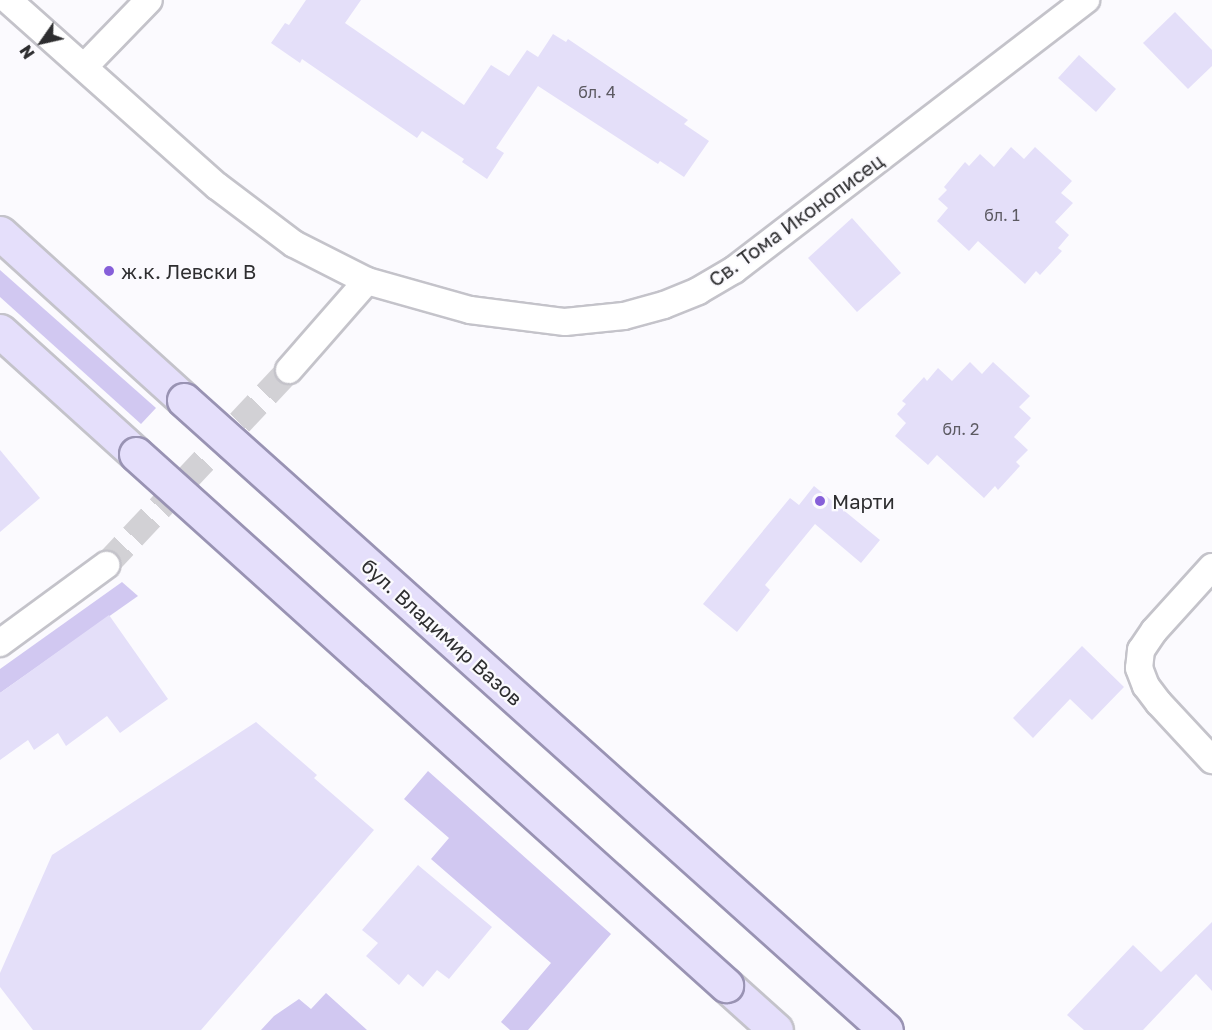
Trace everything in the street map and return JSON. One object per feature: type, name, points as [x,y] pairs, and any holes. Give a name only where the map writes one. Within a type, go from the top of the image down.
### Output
[{"type":"main road","name":"бул. Владимир Вазов","points":[[0,233],[886,1030]]},
{"type":"main road","points":[[0,331],[776,1030]]},
{"type":"street","name":"Св. Тома Иконописец","points":[[8,0],[217,186],[294,244],[368,281],[470,310],[565,322],[624,316],[664,305],[698,291],[734,270],[1086,0]]},
{"type":"street","points":[[84,68],[149,0]]},
{"type":"street","points":[[289,370],[368,281]]},
{"type":"street","points":[[0,643],[106,565]]},
{"type":"street","points":[[1212,567],[1154,631],[1141,650],[1139,668],[1146,686],[1159,703],[1212,760]]},
{"type":"shaded area","points":[[0,270],[156,408],[141,424],[0,297]]},
{"type":"shaded area","points":[[122,582],[138,596],[0,693],[0,669]]},
{"type":"shaded area","points":[[428,771],[611,934],[528,1030],[510,1030],[501,1022],[551,963],[431,859],[449,838],[404,799]]},
{"type":"shaded area","points":[[326,993],[367,1030],[261,1030],[274,1016],[299,999],[311,1009]]},
{"type":"building","points":[[306,0],[361,0],[345,23],[464,105],[491,65],[509,76],[527,50],[538,57],[553,34],[566,42],[568,39],[688,120],[684,124],[709,141],[684,177],[660,161],[658,164],[538,86],[496,148],[504,153],[487,179],[462,162],[464,159],[422,131],[417,138],[302,59],[300,63],[271,43],[285,23],[289,25]]},
{"type":"building","points":[[1175,12],[1212,50],[1212,66],[1188,89],[1143,43]]},
{"type":"building","points":[[1079,55],[1116,89],[1096,112],[1058,78]]},
{"type":"building","points":[[1011,147],[1024,159],[1035,147],[1072,181],[1061,193],[1073,203],[1055,222],[1069,235],[1058,248],[1062,251],[1040,275],[1036,271],[1025,284],[978,241],[969,251],[937,221],[948,208],[938,199],[947,190],[944,187],[965,162],[969,166],[980,154],[994,167]]},
{"type":"building","points":[[852,218],[901,273],[857,312],[808,258]]},
{"type":"building","points":[[970,362],[982,374],[993,362],[1030,396],[1019,407],[1031,418],[1014,437],[1028,450],[1016,462],[1020,466],[998,490],[995,486],[984,498],[937,455],[928,465],[895,436],[906,423],[897,414],[906,404],[902,401],[924,377],[927,381],[938,368],[952,381]]},
{"type":"building","points":[[0,450],[40,498],[0,532]]},
{"type":"building","points":[[814,486],[880,540],[861,563],[815,524],[765,585],[770,590],[737,632],[703,604],[790,498],[799,505]]},
{"type":"building","points":[[109,615],[168,699],[120,733],[107,716],[66,746],[58,733],[34,750],[28,740],[0,760],[0,693]]},
{"type":"building","points":[[1082,646],[1124,687],[1092,720],[1070,699],[1033,738],[1013,718]]},
{"type":"building","points":[[256,722],[317,775],[314,778],[374,830],[201,1030],[33,1030],[0,987],[0,973],[52,855]]},
{"type":"building","points":[[418,865],[492,927],[449,979],[437,970],[423,987],[408,974],[399,985],[366,956],[378,943],[362,930]]},
{"type":"building","points":[[1212,922],[1212,991],[1196,974],[1143,1030],[1084,1030],[1067,1015],[1133,945],[1161,972]]},
{"type":"tunnel","points":[[106,565],[289,370]]},
{"type":"place","name":"ж.к. Левски В","points":[[109,271]]},
{"type":"place","name":"Марти","points":[[820,501]]}]
